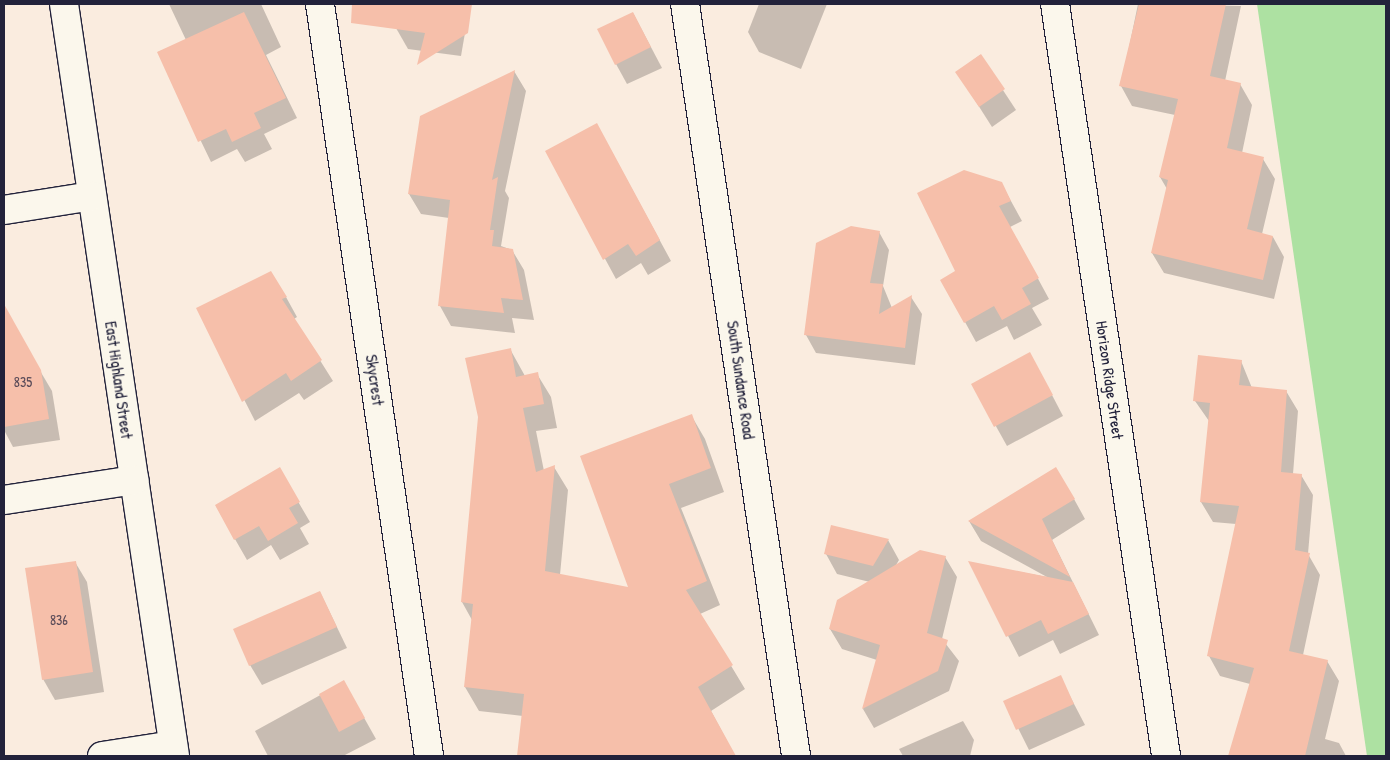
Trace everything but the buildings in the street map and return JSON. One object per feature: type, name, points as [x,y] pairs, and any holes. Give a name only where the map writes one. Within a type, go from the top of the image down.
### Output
[{"type":"street","name":"East Highland Street","points":[[64,4],[174,751]]},
{"type":"street","name":"Skycrest","points":[[320,4],[429,756]]},
{"type":"street","name":"South Sundance Road","points":[[685,4],[796,756]]},
{"type":"street","name":"Horizon Ridge Street","points":[[1055,4],[1166,756]]},
{"type":"street","points":[[4,210],[92,196]]},
{"type":"street","points":[[4,500],[134,480]]},
{"type":"street","points":[[102,756],[174,751]]},
{"type":"green space","points":[[1257,4],[1386,4],[1386,756],[1367,756]]}]
